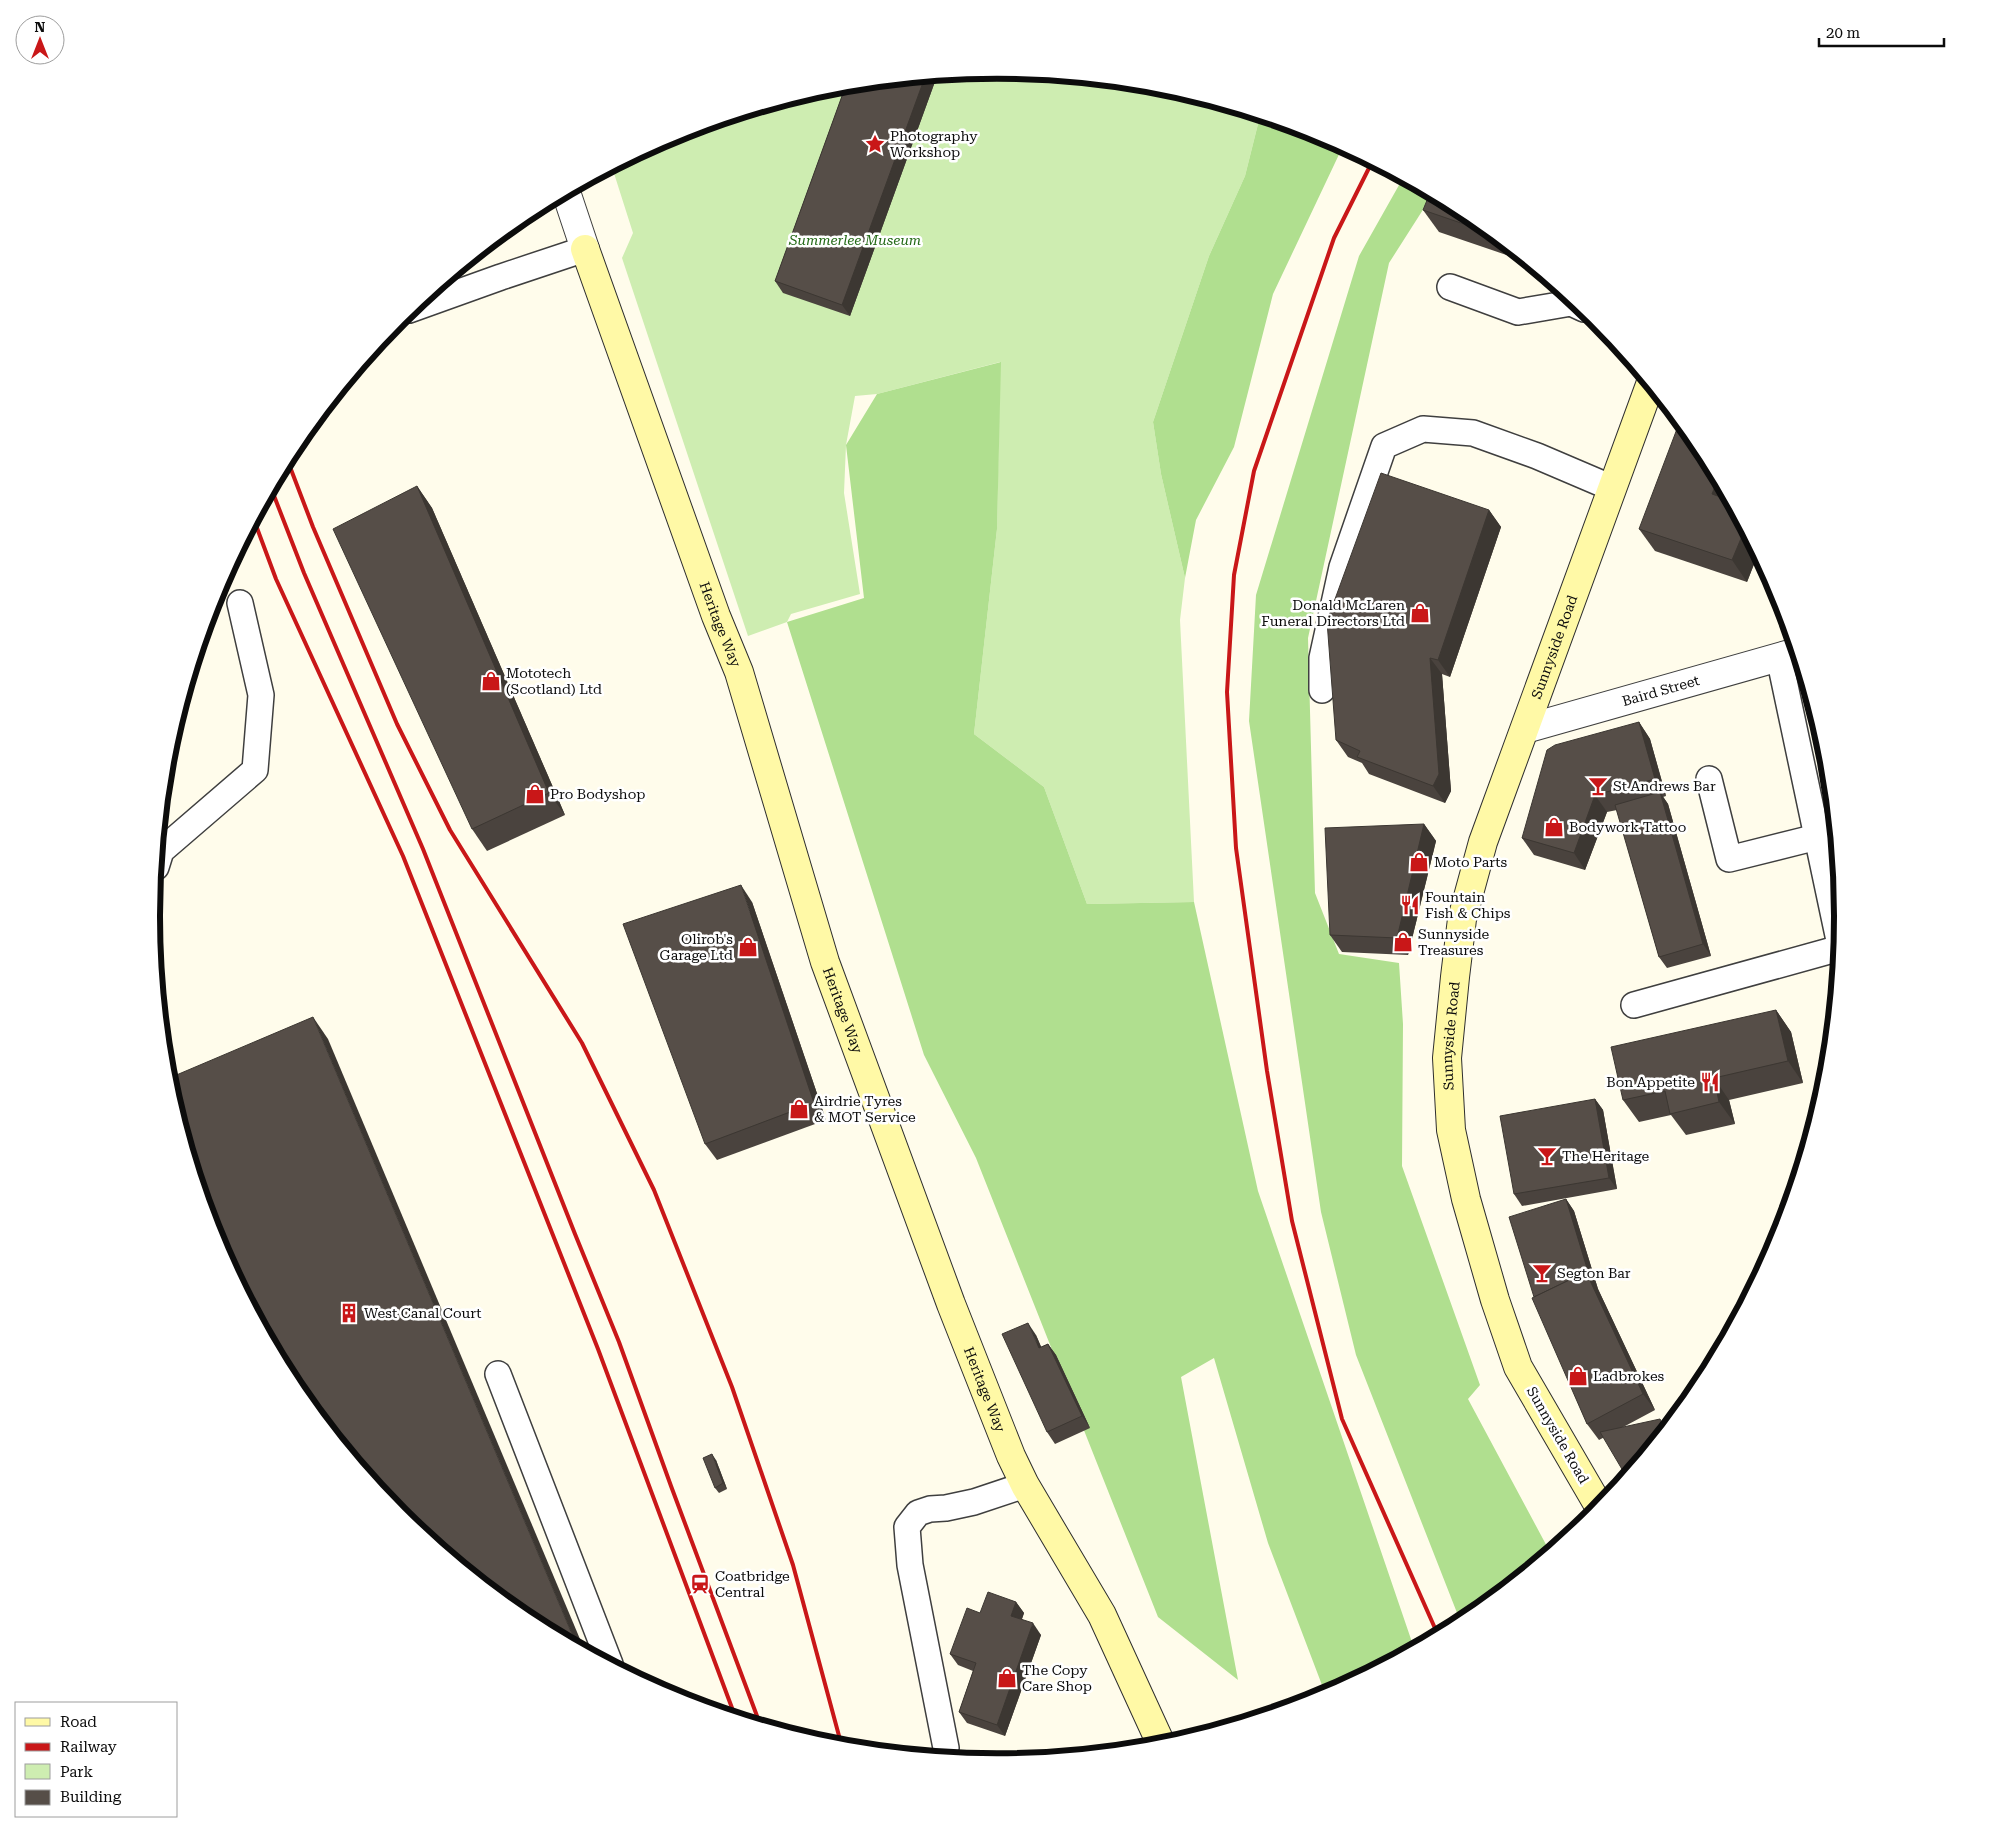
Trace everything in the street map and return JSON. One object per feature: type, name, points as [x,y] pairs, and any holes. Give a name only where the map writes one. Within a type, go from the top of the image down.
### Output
[{"type":"street","points":[[568,197],[585,250]]},
{"type":"street","name":"Heritage Way","points":[[585,250],[716,616],[739,672],[825,962],[951,1304],[1011,1456],[1025,1485],[1102,1615],[1158,1737]]},
{"type":"street","name":"Sunnyside Road","points":[[1596,1501],[1518,1367],[1494,1300],[1466,1199],[1451,1130],[1447,1058],[1462,920],[1483,842],[1648,390]]},
{"type":"street","name":"Baird Street","points":[[1525,729],[1788,654]]},
{"type":"lane","points":[[427,303],[585,250]]},
{"type":"lane","points":[[1450,287],[1518,312],[1568,305]]},
{"type":"lane","points":[[1322,690],[1322,658],[1342,567],[1384,446],[1423,429],[1473,433],[1537,456],[1612,488]]},
{"type":"lane","points":[[163,849],[255,770],[261,694],[240,603]]},
{"type":"lane","points":[[1788,654],[1817,837],[1834,917]]},
{"type":"lane","points":[[1709,780],[1730,859],[1817,837]]},
{"type":"lane","points":[[1634,1005],[1833,948]]},
{"type":"lane","points":[[498,1374],[607,1656]]},
{"type":"lane","points":[[946,1748],[910,1565],[907,1528],[918,1513],[930,1509],[946,1508],[974,1502],[1025,1485]]},
{"type":"green space","name":"Summerlee Museum","points":[[997,79],[1052,81],[1106,86],[1160,95],[1214,107],[1259,121],[1245,176],[1209,256],[1153,422],[1161,474],[1185,578],[1180,620],[1194,902],[1087,904],[1044,787],[974,734],[997,529],[1000,362],[877,394],[855,396],[846,445],[844,493],[860,594],[791,614],[787,622],[748,636],[622,258],[633,233],[614,172],[677,142],[728,123],[780,107],[834,95],[888,86],[942,81]]},
{"type":"green space","points":[[1259,121],[1340,153],[1273,294],[1234,447],[1196,520],[1185,578],[1161,474],[1153,422],[1209,256],[1245,176]]},
{"type":"green space","points":[[1400,183],[1429,200],[1389,263],[1308,638],[1315,893],[1339,954],[1399,963],[1403,1024],[1402,1166],[1480,1385],[1468,1399],[1547,1547],[1507,1580],[1458,1615],[1356,1355],[1321,1212],[1249,721],[1256,595],[1359,256]]},
{"type":"green space","points":[[1001,362],[997,529],[974,734],[1044,787],[1087,904],[1194,902],[1258,1191],[1412,1643],[1323,1687],[1268,1543],[1214,1358],[1181,1377],[1238,1680],[1158,1617],[976,1158],[924,1055],[787,622],[864,598],[846,445],[877,394]]},
{"type":"building","points":[[923,83],[842,305],[775,281],[843,94]]},
{"type":"building","points":[[1428,198],[1471,227],[1423,210]]},
{"type":"building","points":[[1677,429],[1715,486],[1712,494],[1722,498],[1742,535],[1732,560],[1639,529]]},
{"type":"building","points":[[1381,473],[1489,510],[1438,660],[1430,658],[1439,774],[1433,786],[1357,757],[1360,751],[1336,740],[1327,621]]},
{"type":"building","points":[[417,486],[549,793],[472,829],[333,529]]},
{"type":"building","points":[[1639,722],[1655,779],[1595,795],[1574,853],[1522,838],[1547,750],[1555,745]]},
{"type":"building","points":[[1660,792],[1703,944],[1659,957],[1615,805]]},
{"type":"building","points":[[1424,824],[1397,938],[1330,935],[1325,828]]},
{"type":"building","points":[[741,885],[814,1103],[705,1144],[623,924]]},
{"type":"building","points":[[1776,1010],[1788,1061],[1714,1078],[1719,1102],[1670,1114],[1665,1091],[1623,1100],[1611,1047]]},
{"type":"building","name":"West Canal Court","points":[[313,1017],[574,1638],[487,1580],[405,1508],[333,1426],[301,1381],[272,1335],[246,1286],[223,1236],[204,1185],[188,1133],[175,1075]]},
{"type":"building","points":[[1595,1099],[1609,1178],[1514,1194],[1500,1116]]},
{"type":"building","points":[[1566,1199],[1590,1278],[1586,1272],[1534,1297],[1509,1217]]},
{"type":"building","points":[[1586,1272],[1643,1394],[1587,1424],[1532,1298]]},
{"type":"building","points":[[1028,1323],[1039,1348],[1048,1344],[1082,1416],[1047,1432],[1002,1334]]},
{"type":"building","points":[[1660,1419],[1662,1424],[1623,1471],[1600,1432]]},
{"type":"building","points":[[712,1454],[723,1483],[715,1488],[703,1458]]},
{"type":"building","points":[[988,1592],[1016,1602],[1011,1616],[1033,1623],[997,1725],[959,1712],[976,1663],[950,1654],[967,1608],[980,1613]]},
{"type":"railway","points":[[1370,166],[1334,238],[1254,471],[1234,575],[1227,692],[1236,848],[1267,1071],[1292,1221],[1342,1419],[1435,1629]]},
{"type":"railway","points":[[290,468],[313,527],[397,724],[450,830],[582,1043],[654,1190],[732,1387],[793,1565],[840,1738]]},
{"type":"railway","points":[[274,495],[304,573],[423,849],[619,1342],[758,1718]]},
{"type":"railway","points":[[256,526],[276,579],[403,856],[598,1349],[733,1711]]},
{"type":"place","name":"Photography Workshop","points":[[875,144]]},
{"type":"place","name":"Donald McLaren Funeral Directors Ltd","points":[[1420,613]]},
{"type":"place","name":"Mototech (Scotland) Ltd","points":[[491,681]]},
{"type":"place","name":"St Andrews Bar","points":[[1598,786]]},
{"type":"place","name":"Pro Bodyshop","points":[[535,794]]},
{"type":"place","name":"Bodywork Tattoo","points":[[1554,827]]},
{"type":"place","name":"Moto Parts","points":[[1419,862]]},
{"type":"place","name":"Fountain Fish & Chips","points":[[1410,905]]},
{"type":"place","name":"Sunnyside Treasures","points":[[1403,942]]},
{"type":"place","name":"Olirob's Garage Ltd","points":[[748,947]]},
{"type":"place","name":"Bon Appetite","points":[[1710,1082]]},
{"type":"place","name":"Airdrie Tyres & MOT Service","points":[[799,1109]]},
{"type":"place","name":"The Heritage","points":[[1547,1156]]},
{"type":"place","name":"Segton Bar","points":[[1542,1273]]},
{"type":"place","name":"West Canal Court","points":[[349,1313]]},
{"type":"place","name":"Ladbrokes","points":[[1578,1376]]},
{"type":"place","name":"Coatbridge Central","points":[[700,1584]]},
{"type":"place","name":"The Copy Care Shop","points":[[1007,1678]]}]
